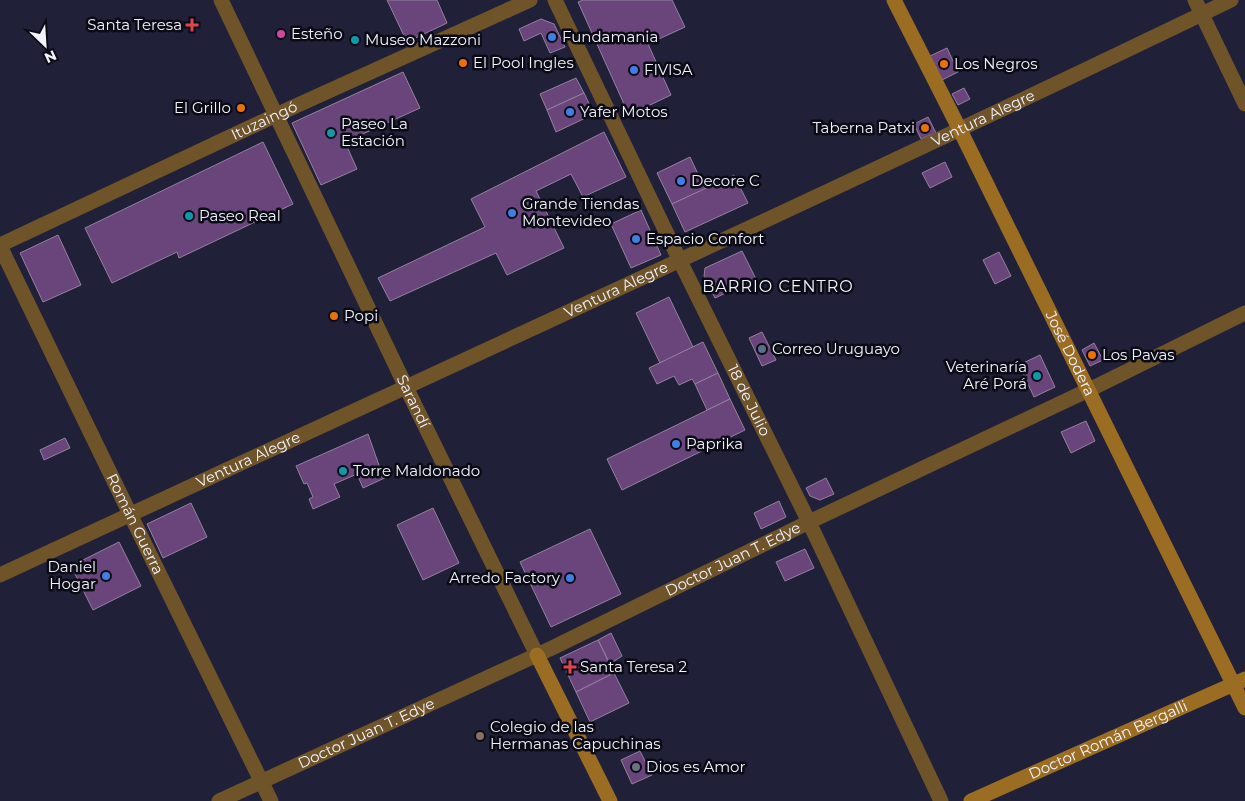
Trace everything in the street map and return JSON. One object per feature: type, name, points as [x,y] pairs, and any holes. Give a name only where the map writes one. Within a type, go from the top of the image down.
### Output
[{"type":"street","name":"Sarandí","points":[[221,0],[406,387],[610,801]]},
{"type":"street","name":"Ituzaingó","points":[[0,246],[277,115],[530,0]]},
{"type":"street","name":"18 de Julio","points":[[555,0],[680,261],[809,522],[941,801]]},
{"type":"street","name":"José Dodera","points":[[894,0],[1088,390],[1239,682],[1245,708]]},
{"type":"street","points":[[1195,0],[1245,104]]},
{"type":"street","name":"Ventura Alegre","points":[[0,575],[680,261],[1231,0]]},
{"type":"street","name":"Román Guerra","points":[[0,246],[271,801]]},
{"type":"street","name":"Doctor Juan T. Edye","points":[[218,801],[538,655],[809,522],[1088,390],[1245,313]]},
{"type":"street","name":"Doctor Román Bergalli","points":[[970,801],[1239,682]]},
{"type":"building","points":[[387,0],[437,0],[447,23],[407,42]]},
{"type":"building","name":"FIVISA","points":[[583,0],[672,0],[685,27],[648,44],[671,95],[629,115],[578,2]]},
{"type":"building","name":"Fundamania","points":[[541,19],[554,24],[565,47],[550,53],[541,33],[524,41],[519,29]]},
{"type":"building","name":"Los Negros","points":[[947,48],[958,72],[942,80],[930,56]]},
{"type":"building","name":"Paseo La Estación","points":[[403,72],[420,108],[345,142],[357,169],[321,185],[292,123]]},
{"type":"building","points":[[576,78],[584,93],[547,110],[540,94]]},
{"type":"building","points":[[964,88],[970,99],[958,105],[952,94]]},
{"type":"building","name":"Yafer Motos","points":[[584,93],[594,114],[556,132],[547,110]]},
{"type":"building","name":"Taberna Patxi","points":[[928,117],[936,133],[921,139],[914,124]]},
{"type":"building","name":"Grande Tiendas Montevideo","points":[[604,132],[626,177],[583,197],[571,174],[536,191],[564,248],[507,275],[496,253],[390,301],[378,278],[485,227],[471,199]]},
{"type":"building","name":"Paseo Real","points":[[263,142],[293,204],[179,258],[177,252],[112,283],[85,228]]},
{"type":"building","name":"Decore C","points":[[690,157],[705,189],[672,204],[657,173]]},
{"type":"building","points":[[945,162],[952,177],[930,188],[922,173]]},
{"type":"building","points":[[734,175],[748,203],[685,232],[672,204]]},
{"type":"building","name":"Espacio Confort","points":[[641,210],[661,255],[631,268],[611,224]]},
{"type":"building","points":[[58,235],[81,285],[43,302],[20,253]]},
{"type":"building","points":[[742,251],[756,279],[715,298],[704,276],[705,268]]},
{"type":"building","points":[[999,252],[1011,276],[995,284],[983,260]]},
{"type":"building","points":[[669,297],[693,347],[660,363],[636,313]]},
{"type":"building","name":"Correo Uruguayo","points":[[762,332],[776,360],[762,366],[749,338]]},
{"type":"building","points":[[703,342],[718,373],[695,384],[692,379],[679,385],[674,376],[657,384],[649,368]]},
{"type":"building","name":"Los Pavas","points":[[1094,343],[1103,360],[1090,366],[1082,350]]},
{"type":"building","name":"Veterinaría Aré Porá","points":[[1040,355],[1055,387],[1034,397],[1019,365]]},
{"type":"building","points":[[718,373],[730,399],[707,410],[695,384]]},
{"type":"building","name":"Paprika","points":[[730,399],[745,430],[622,490],[607,459]]},
{"type":"building","points":[[1086,421],[1095,441],[1071,453],[1061,432]]},
{"type":"building","name":"Torre Maldonado","points":[[368,434],[380,468],[385,466],[389,476],[363,488],[357,474],[334,484],[340,497],[313,509],[309,499],[313,497],[307,483],[304,484],[296,466]]},
{"type":"building","points":[[65,438],[70,448],[44,460],[40,450]]},
{"type":"building","points":[[826,478],[834,494],[820,500],[810,496],[806,488]]},
{"type":"building","points":[[779,501],[786,517],[761,529],[754,513]]},
{"type":"building","points":[[191,503],[207,537],[163,558],[147,524]]},
{"type":"building","points":[[433,508],[459,563],[423,580],[397,525]]},
{"type":"building","name":"Arredo Factory","points":[[590,529],[621,594],[551,627],[520,562]]},
{"type":"building","name":"Daniel Hogar","points":[[119,542],[141,586],[93,610],[71,566]]},
{"type":"building","points":[[805,549],[814,568],[785,581],[776,562]]},
{"type":"building","points":[[611,633],[622,656],[610,664],[598,640]]},
{"type":"building","points":[[598,640],[614,673],[576,692],[560,658]]},
{"type":"building","points":[[614,673],[629,703],[590,722],[576,692]]},
{"type":"building","name":"Dios es Amor","points":[[640,751],[652,775],[632,784],[621,760]]},
{"type":"place","name":"Santa Teresa","points":[[192,25]]},
{"type":"place","name":"Esteño","points":[[281,34]]},
{"type":"place","name":"Fundamania","points":[[552,37]]},
{"type":"place","name":"Museo Mazzoni","points":[[355,40]]},
{"type":"place","name":"El Pool Ingles","points":[[463,63]]},
{"type":"place","name":"Los Negros","points":[[944,64]]},
{"type":"place","name":"FIVISA","points":[[634,70]]},
{"type":"place","name":"El Grillo","points":[[241,108]]},
{"type":"place","name":"Yafer Motos","points":[[570,112]]},
{"type":"place","name":"Taberna Patxi","points":[[925,128]]},
{"type":"place","name":"Paseo La Estación","points":[[331,133]]},
{"type":"place","name":"Decore C","points":[[681,181]]},
{"type":"place","name":"Grande Tiendas Montevideo","points":[[512,213]]},
{"type":"place","name":"Paseo Real","points":[[189,216]]},
{"type":"place","name":"Espacio Confort","points":[[636,239]]},
{"type":"place","name":"Popi","points":[[334,316]]},
{"type":"place","name":"Correo Uruguayo","points":[[762,349]]},
{"type":"place","name":"Los Pavas","points":[[1092,355]]},
{"type":"place","name":"Veterinaría Aré Porá","points":[[1037,376]]},
{"type":"place","name":"Paprika","points":[[676,444]]},
{"type":"place","name":"Torre Maldonado","points":[[343,471]]},
{"type":"place","name":"Daniel Hogar","points":[[106,576]]},
{"type":"place","name":"Arredo Factory","points":[[570,578]]},
{"type":"place","name":"Santa Teresa 2","points":[[570,667]]},
{"type":"place","name":"Colegio de las Hermanas Capuchinas","points":[[480,736]]},
{"type":"place","name":"Dios es Amor","points":[[636,767]]},
{"type":"district","name":"BARRIO CENTRO","points":[[778,286]]}]
